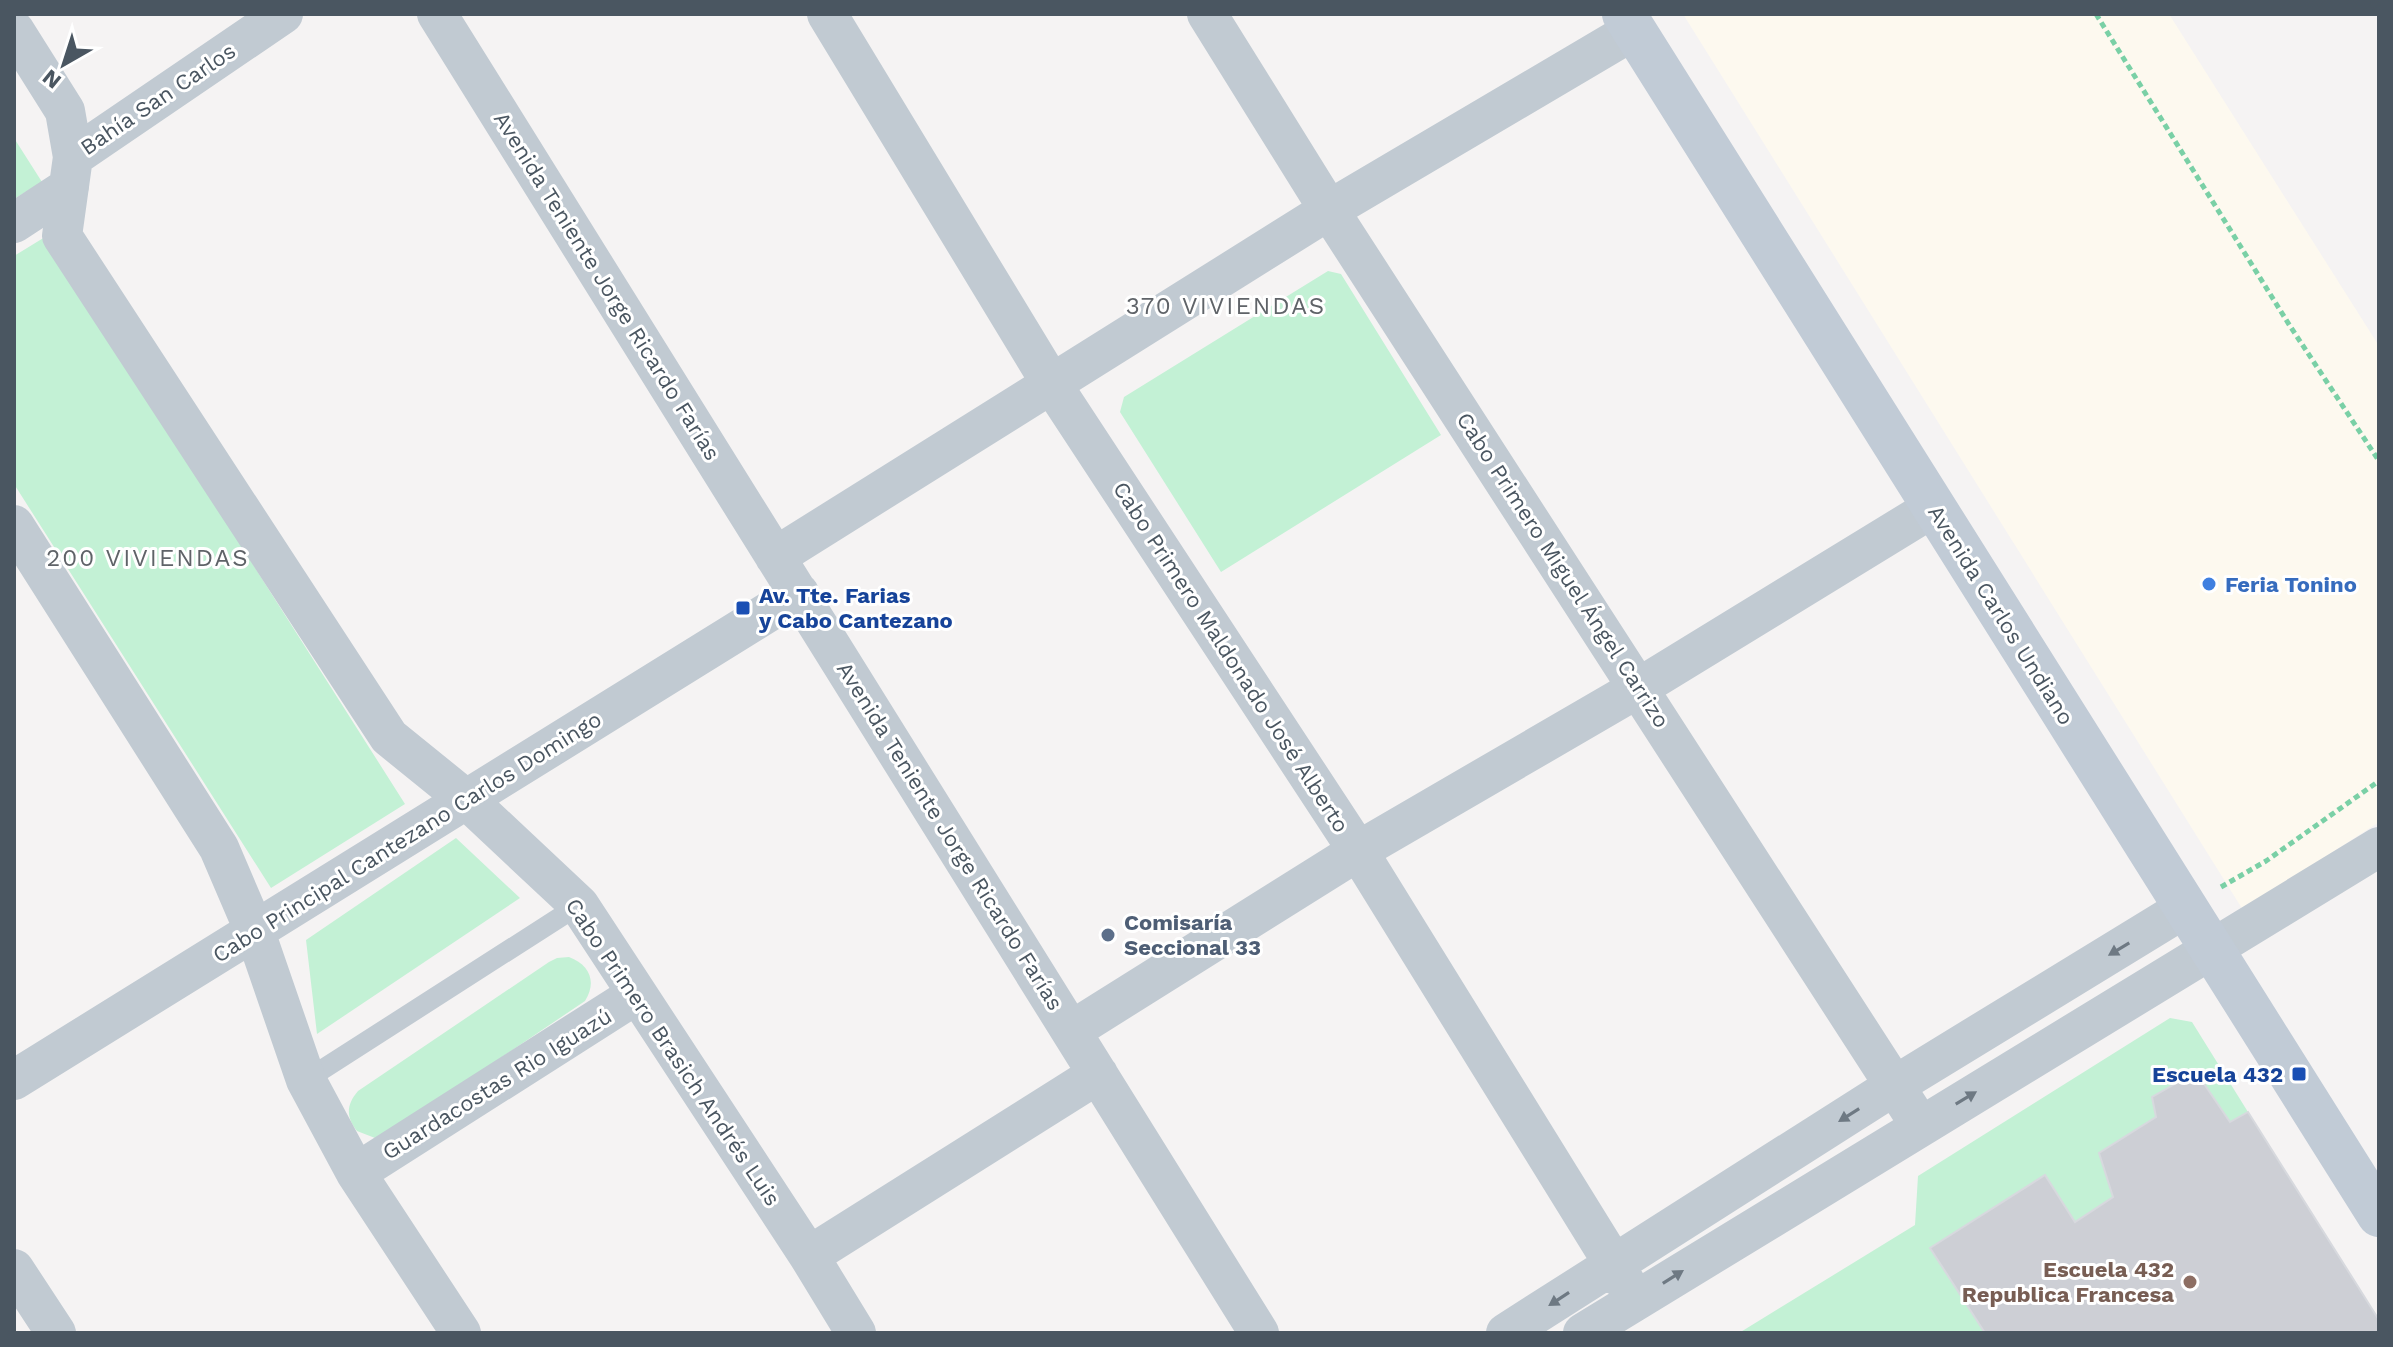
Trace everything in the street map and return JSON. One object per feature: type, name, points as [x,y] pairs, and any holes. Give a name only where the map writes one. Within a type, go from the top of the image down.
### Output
[{"type":"street","name":"Bahía San Carlos","points":[[14,223],[71,172],[283,14]]},
{"type":"street","name":"Avenida Teniente Jorge Ricardo Farías","points":[[437,14],[1259,1333]]},
{"type":"street","name":"Cabo Primero Maldonado José Alberto","points":[[827,14],[1051,383],[1358,851],[1636,1300]]},
{"type":"street","name":"Cabo Primero Miguel Ángel Carrizo","points":[[1207,14],[1329,210],[1640,687],[1920,1125]]},
{"type":"street","points":[[775,557],[1629,22]]},
{"type":"street","name":"Avenida Carlos Undiano","points":[[1629,22],[2379,1215]]},
{"type":"street","name":"Cabo Primero Brasich Andrés Luis","points":[[14,30],[65,111],[71,172],[62,236],[389,737],[468,801],[579,905],[856,1333]]},
{"type":"street","points":[[1071,1031],[1358,851],[1640,687],[1934,507]]},
{"type":"street","points":[[14,525],[219,848],[255,932],[306,1080],[356,1173],[461,1333]]},
{"type":"street","name":"Cabo Principal Cantezano Carlos Domingo","points":[[14,1080],[799,593]]},
{"type":"street","points":[[1583,1333],[2379,847]]},
{"type":"street","points":[[1506,1333],[1894,1086],[2185,908]]},
{"type":"street","name":"Guardacostas Rio Iguazú","points":[[356,1173],[637,994]]},
{"type":"street","points":[[809,1256],[1098,1074]]},
{"type":"street","points":[[14,1269],[56,1333]]},
{"type":"lane","points":[[306,1080],[579,905]]},
{"type":"path","points":[[2096,14],[2290,326],[2379,461]]},
{"type":"path","points":[[2185,908],[2266,861],[2379,781]]},
{"type":"shaded area","name":"Feria Tonino","points":[[1683,14],[2169,14],[2379,346],[2379,822],[2243,910]]},
{"type":"green space","points":[[14,138],[42,182],[14,199]]},
{"type":"green space","points":[[45,237],[405,804],[271,888],[14,484],[14,256]]},
{"type":"green space","points":[[1328,271],[1341,274],[1441,435],[1221,572],[1120,412],[1124,397]]},
{"type":"green space","points":[[456,838],[520,898],[317,1034],[306,940]]},
{"type":"green space","points":[[569,957],[582,965],[589,975],[591,987],[585,1001],[385,1136],[375,1138],[357,1131],[349,1111],[358,1091],[549,962]]},
{"type":"green space","points":[[2170,1018],[2192,1022],[2248,1112],[2230,1122],[2196,1073],[2153,1096],[2156,1117],[2099,1153],[2113,1197],[2075,1222],[2045,1176],[1931,1249],[1985,1333],[1739,1333],[1915,1225],[1918,1176]]},
{"type":"building","points":[[2196,1072],[2230,1122],[2248,1112],[2379,1320],[2379,1333],[1985,1333],[1930,1248],[2045,1175],[2075,1222],[2113,1197],[2099,1153],[2156,1117],[2152,1097]]},
{"type":"place","name":"Feria Tonino","points":[[2209,584]]},
{"type":"place","name":"Av. Tte. Farias y Cabo Cantezano","points":[[743,608]]},
{"type":"place","name":"Comisaría Seccional 33","points":[[1108,935]]},
{"type":"place","name":"Escuela 432","points":[[2299,1074]]},
{"type":"place","name":"Escuela 432 Republica Francesa","points":[[2190,1282]]},
{"type":"district","name":"370 VIVIENDAS","points":[[1226,306]]},
{"type":"district","name":"200 VIVIENDAS","points":[[148,558]]}]
